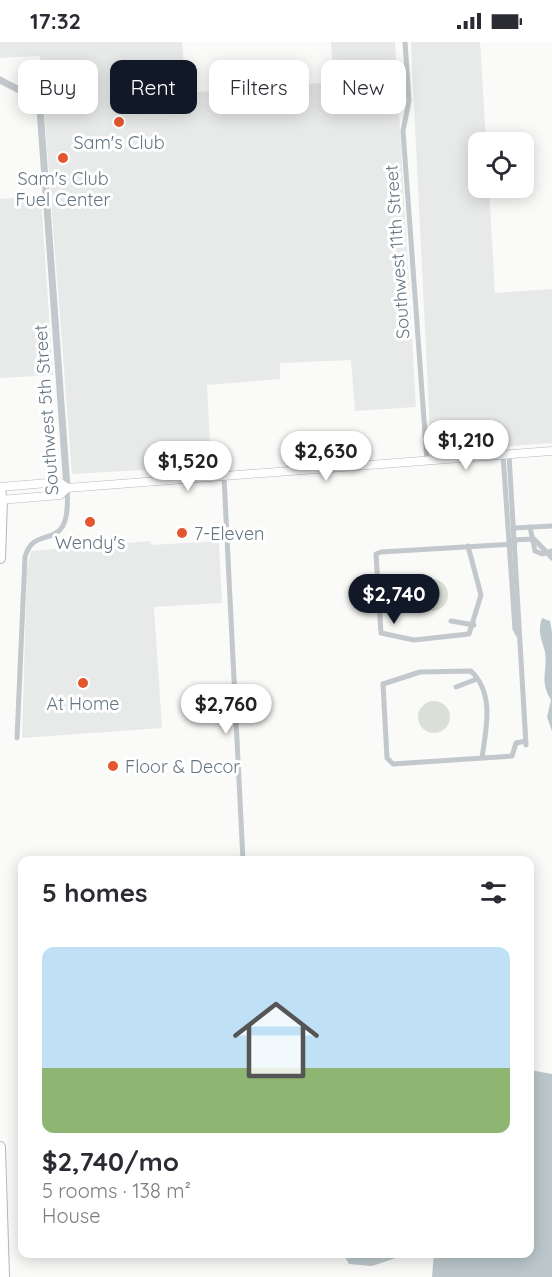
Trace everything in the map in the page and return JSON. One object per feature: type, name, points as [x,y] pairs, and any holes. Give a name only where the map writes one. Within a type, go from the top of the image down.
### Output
[{"type":"highway","points":[[0,558],[1,494]]},
{"type":"highway","points":[[0,1147],[4,1277]]},
{"type":"main road","points":[[1,494],[59,482],[67,488],[552,451]]},
{"type":"main road","points":[[1,494],[60,495],[67,488]]},
{"type":"street","name":"Southwest 11th Street","points":[[405,42],[409,101],[403,131],[427,461]]},
{"type":"street","name":"Southwest 5th Street","points":[[0,80],[30,96],[40,109],[68,514],[59,532],[34,542],[25,557],[17,738]]},
{"type":"street","points":[[506,455],[514,528],[512,542]]},
{"type":"street","points":[[482,758],[488,707],[477,679],[468,670],[420,672],[383,684],[387,758],[393,764],[512,756],[516,743],[526,743],[519,636],[515,629],[506,455]]},
{"type":"street","points":[[224,477],[243,856]]},
{"type":"street","points":[[514,528],[552,526]]},
{"type":"street","points":[[530,527],[531,539]]},
{"type":"street","points":[[468,546],[481,595],[474,625],[469,634],[414,640],[384,634],[379,629],[376,554],[531,539],[550,551],[552,558]]},
{"type":"street","points":[[451,621],[474,625]]},
{"type":"street","points":[[456,687],[477,679]]},
{"type":"shaded area","points":[[0,42],[182,42],[183,60],[110,60],[110,114],[197,114],[197,92],[209,91],[209,114],[309,114],[309,84],[321,83],[321,114],[399,114],[416,407],[355,411],[351,360],[280,363],[280,379],[207,385],[211,466],[72,474],[44,114],[98,114],[98,60],[40,60],[40,56],[0,58]]},
{"type":"shaded area","points":[[331,42],[395,42],[396,60],[332,60]]},
{"type":"shaded area","points":[[411,42],[480,42],[485,132],[468,132],[468,198],[490,198],[495,293],[552,289],[552,443],[431,452]]},
{"type":"shaded area","points":[[41,196],[53,375],[0,378],[0,199]]},
{"type":"shaded area","points":[[150,541],[151,545],[219,541],[222,603],[154,607],[162,728],[22,738],[27,570],[31,551]]},
{"type":"shaded area","points":[[432,579],[443,584],[448,595],[443,606],[432,611],[421,606],[416,595],[421,584]]},
{"type":"shaded area","points":[[542,618],[550,621],[552,632],[552,731],[547,717],[551,700],[545,687],[546,659],[540,631]]},
{"type":"shaded area","points":[[434,701],[445,706],[450,717],[445,728],[434,733],[423,728],[418,717],[423,706]]},
{"type":"shaded area","points":[[534,1071],[552,1074],[552,1277],[432,1277],[434,1258],[534,1258]]},
{"type":"shaded area","points":[[345,1258],[396,1258],[372,1266],[349,1264]]},
{"type":"place","name":"Sam's Club","points":[[119,122]]},
{"type":"place","name":"Sam's Club Fuel Center","points":[[63,158]]},
{"type":"place","name":"Wendy's","points":[[90,522]]},
{"type":"place","name":"7-Eleven","points":[[182,533]]},
{"type":"place","name":"At Home","points":[[83,683]]},
{"type":"place","name":"Floor & Decor","points":[[113,766]]}]
